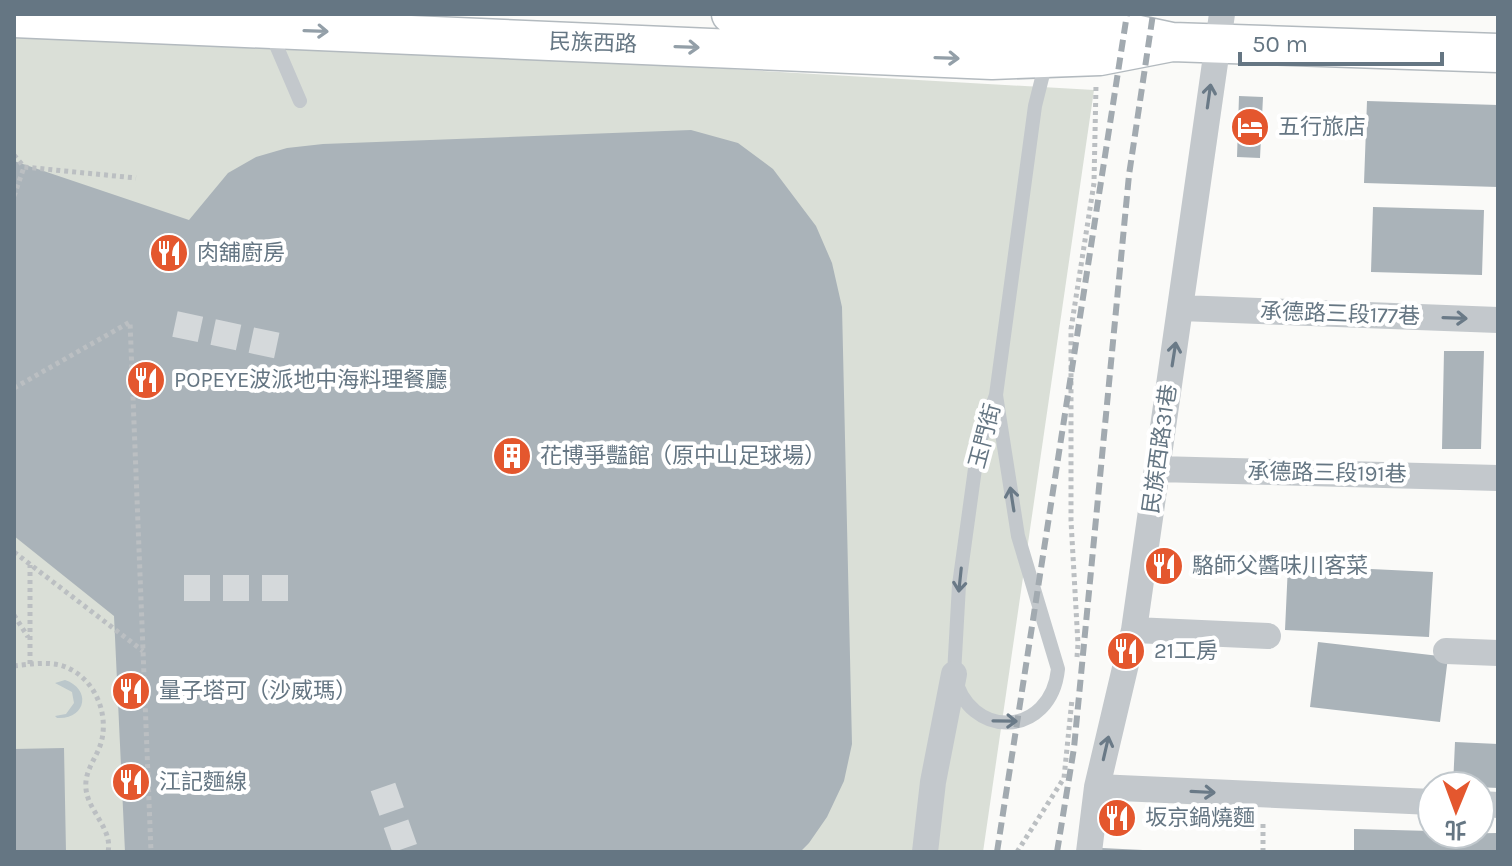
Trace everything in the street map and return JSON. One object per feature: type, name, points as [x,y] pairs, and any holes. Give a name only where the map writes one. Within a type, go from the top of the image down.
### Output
[{"type":"street","name":"民族西路","points":[[731,14],[993,25],[1058,33],[1100,56],[1172,42],[1220,28],[1498,53]]},
{"type":"street","name":"民族西路","points":[[14,18],[992,60],[1058,33]]},
{"type":"street","name":"民族西路31巷","points":[[1089,852],[1097,787],[1134,630],[1220,28]]},
{"type":"street","name":"承德路三段177巷","points":[[1181,308],[1498,320]]},
{"type":"street","name":"承德路三段191巷","points":[[1157,469],[1498,478]]},
{"type":"street","points":[[1134,630],[1268,636]]},
{"type":"street","points":[[1446,651],[1498,653]]},
{"type":"street","name":"玉門街","points":[[925,852],[933,782],[954,674]]},
{"type":"street","points":[[1097,787],[1416,801]]},
{"type":"lane","points":[[269,29],[300,101]]},
{"type":"lane","name":"玉門街","points":[[954,674],[959,585],[978,447],[996,395],[1035,106],[1058,33]]},
{"type":"lane","points":[[954,674],[957,688],[974,712],[1001,723],[1016,722],[1042,709],[1056,683],[1058,669],[1055,654],[1018,536],[996,395]]},
{"type":"path","points":[[1077,659],[1071,521],[1071,329],[1094,183],[1096,84]]},
{"type":"path","points":[[14,155],[24,167],[136,178]]},
{"type":"path","points":[[14,196],[24,167]]},
{"type":"path","points":[[14,388],[130,322],[151,852]]},
{"type":"path","points":[[14,552],[143,651]]},
{"type":"path","points":[[30,564],[30,664]]},
{"type":"path","points":[[14,615],[26,630],[30,642]]},
{"type":"path","points":[[14,666],[53,664],[70,669],[92,688],[103,712],[102,739],[85,782],[90,805],[99,816],[110,846],[108,852]]},
{"type":"path","points":[[1017,852],[1064,778],[1073,689]]},
{"type":"shaded area","points":[[14,28],[1094,90],[983,852],[14,852]]},
{"type":"shaded area","points":[[65,680],[79,690],[82,703],[74,714],[57,718],[55,716],[66,714],[74,703],[72,692],[55,683]]},
{"type":"building","name":"五行旅店","points":[[1239,96],[1263,97],[1260,158],[1237,157]]},
{"type":"building","points":[[1367,101],[1498,105],[1498,187],[1364,183]]},
{"type":"building","name":"花博爭豔館（原中山足球場）","points":[[691,130],[738,143],[773,169],[816,226],[832,263],[842,307],[852,744],[844,781],[827,817],[809,843],[800,852],[125,852],[114,616],[14,536],[14,161],[189,220],[228,173],[256,157],[287,148]]},
{"type":"building","points":[[1373,207],[1484,210],[1482,275],[1371,272]]},
{"type":"building","points":[[1444,351],[1484,351],[1481,449],[1442,449]]},
{"type":"building","points":[[1288,565],[1433,572],[1429,637],[1285,630]]},
{"type":"building","points":[[1318,642],[1448,657],[1440,722],[1310,707]]},
{"type":"building","points":[[1455,742],[1498,744],[1498,788],[1496,770],[1454,770]]},
{"type":"building","points":[[64,748],[66,852],[14,852],[14,749]]},
{"type":"building","points":[[1354,829],[1416,831],[1416,850],[1496,850],[1498,833],[1498,852],[1354,852]]},
{"type":"building","points":[[1102,848],[1143,850],[1143,852],[1102,852]]},
{"type":"tunnel","points":[[175,324],[279,346]]},
{"type":"tunnel","points":[[184,588],[289,588]]},
{"type":"tunnel","points":[[383,787],[406,852]]},
{"type":"railway","points":[[997,852],[1127,14]]},
{"type":"railway","points":[[1057,852],[1074,748],[1129,175],[1153,14]]},
{"type":"place","name":"五行旅店","points":[[1250,127]]},
{"type":"place","name":"肉舖廚房","points":[[169,253]]},
{"type":"place","name":"POPEYE波派地中海料理餐廳","points":[[146,380]]},
{"type":"place","name":"花博爭豔館（原中山足球場）","points":[[512,456]]},
{"type":"place","name":"駱師父醬味川客菜","points":[[1164,566]]},
{"type":"place","name":"21工房","points":[[1126,651]]},
{"type":"place","name":"量子塔可（沙威瑪）","points":[[131,691]]},
{"type":"place","name":"江記麵線","points":[[131,782]]},
{"type":"place","name":"坂京鍋燒麵","points":[[1117,818]]}]
